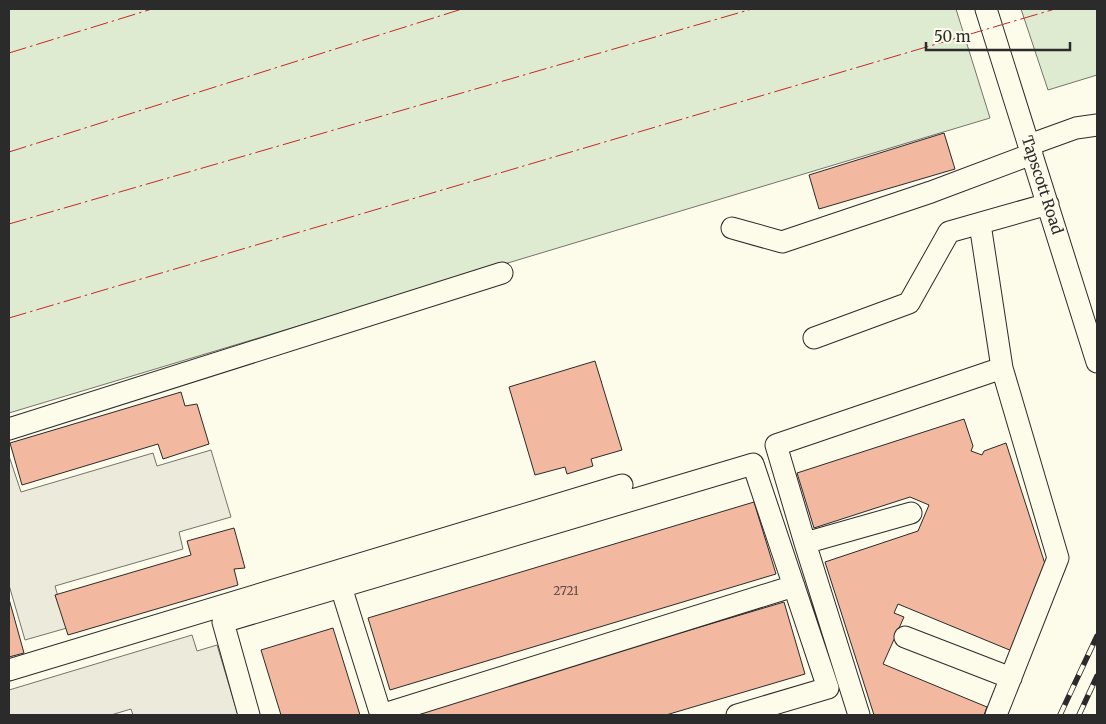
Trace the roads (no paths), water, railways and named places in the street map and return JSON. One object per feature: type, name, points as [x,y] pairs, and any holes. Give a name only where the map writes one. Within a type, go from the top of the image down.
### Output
[{"type":"street","name":"Tapscott Road","points":[[986,9],[1097,362]]},
{"type":"street","points":[[732,228],[782,242],[931,192],[1030,150],[1076,128],[1097,125]]},
{"type":"street","points":[[814,338],[909,303],[949,232],[1048,204]]},
{"type":"street","points":[[980,224],[1002,368],[1058,558],[996,715]]},
{"type":"street","points":[[9,429],[502,273]]},
{"type":"street","points":[[859,715],[776,445],[1002,368]]},
{"type":"street","points":[[249,715],[223,622],[754,464],[828,688],[736,715]]},
{"type":"street","points":[[9,670],[622,485]]},
{"type":"street","points":[[805,543],[911,513]]},
{"type":"street","points":[[341,587],[381,715],[794,586]]},
{"type":"street","points":[[905,636],[1011,678]]},
{"type":"railway","points":[[1060,715],[1097,636]]},
{"type":"railway","points":[[1079,715],[1097,676]]}]
